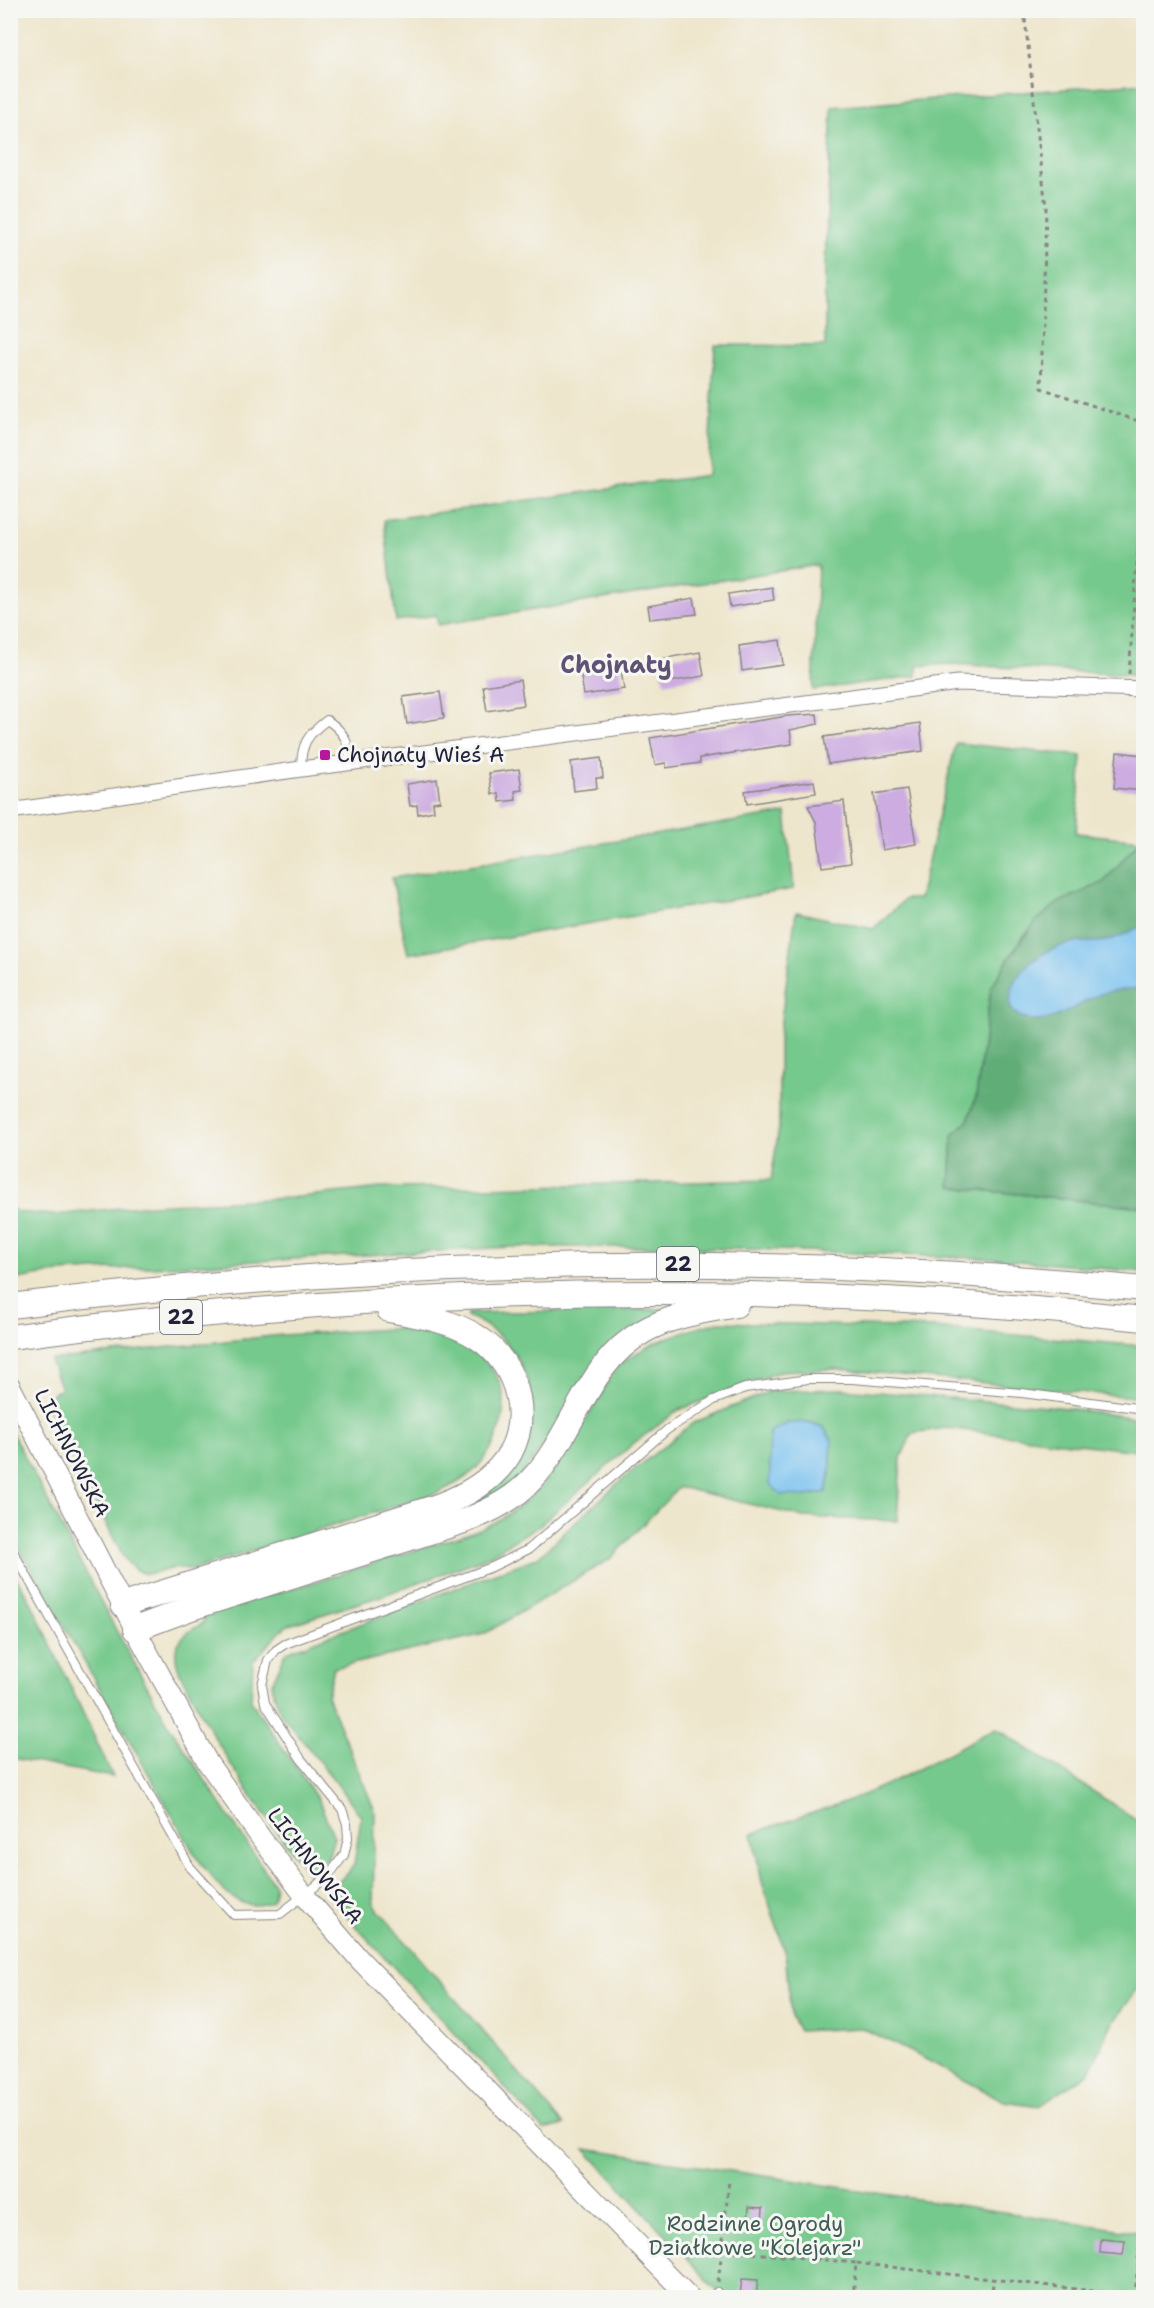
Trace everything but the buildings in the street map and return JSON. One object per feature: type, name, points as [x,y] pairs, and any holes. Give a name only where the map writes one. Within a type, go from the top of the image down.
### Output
[{"type":"main road","name":"22","points":[[10,1306],[295,1276],[429,1268],[565,1264],[710,1264],[887,1269],[1143,1289]]},
{"type":"main road","name":"22","points":[[10,1337],[192,1316],[352,1303],[590,1294],[781,1295],[945,1303],[1143,1319]]},
{"type":"main road","points":[[135,1629],[191,1608],[484,1513],[515,1495],[533,1478],[550,1456],[597,1374],[609,1359],[633,1338],[672,1318],[781,1295]]},
{"type":"main road","name":"22","points":[[123,1605],[432,1508],[477,1487],[501,1467],[514,1442],[520,1412],[517,1390],[506,1364],[492,1347],[469,1332],[438,1320],[352,1303]]},
{"type":"street","points":[[10,811],[301,769],[958,683],[1136,688]]},
{"type":"street","name":"LICHNOWSKA","points":[[14,1392],[135,1629],[208,1763],[261,1838],[304,1895],[360,1960],[690,2298]]},
{"type":"lane","points":[[301,769],[301,754],[310,733],[327,720],[340,729],[349,746],[350,763]]},
{"type":"lane","points":[[10,1546],[190,1867],[234,1916],[279,1914],[332,1871],[344,1855],[348,1838],[347,1824],[342,1809],[301,1759],[265,1703],[262,1685],[268,1660],[285,1644],[492,1567],[529,1549],[668,1428],[714,1400],[745,1388],[808,1379],[852,1379],[1022,1393],[1143,1409]]},
{"type":"path","points":[[1024,10],[1046,208],[1041,388],[1143,423]]},
{"type":"path","points":[[1136,688],[1143,463]]},
{"type":"path","points":[[714,2294],[722,2250],[729,2180]]},
{"type":"path","points":[[722,2250],[856,2263],[1135,2297],[1140,2241]]},
{"type":"path","points":[[853,2298],[856,2263]]},
{"type":"path","points":[[992,2298],[993,2280]]},
{"type":"green space","points":[[1143,83],[1143,676],[951,664],[917,666],[917,676],[813,690],[818,565],[438,625],[436,615],[396,621],[384,520],[708,475],[715,345],[825,346],[825,265],[832,107]]},
{"type":"green space","points":[[956,743],[1082,756],[1076,833],[1140,840],[1104,882],[1058,903],[1024,935],[991,988],[976,1097],[968,1120],[953,1135],[950,1187],[1143,1207],[1143,1272],[996,1259],[779,1250],[511,1247],[60,1272],[11,1280],[11,1207],[17,1212],[55,1215],[149,1205],[289,1198],[381,1188],[771,1180],[779,1127],[779,1035],[796,912],[873,929],[905,899],[919,899]]},
{"type":"green space","points":[[786,813],[794,889],[408,954],[392,878]]},
{"type":"green space","points":[[1140,840],[1143,840],[1143,1207],[950,1187],[953,1135],[968,1120],[976,1097],[991,988],[1011,955],[1037,920],[1058,903],[1104,882]]},
{"type":"green space","points":[[669,1309],[558,1427],[514,1484],[471,1511],[428,1516],[519,1458],[528,1438],[532,1417],[531,1396],[526,1375],[516,1356],[503,1340],[486,1326],[467,1316],[468,1313]]},
{"type":"green space","points":[[718,1322],[935,1328],[1143,1346],[1143,1398],[836,1369],[781,1371],[679,1410],[634,1443],[540,1525],[485,1558],[384,1595],[286,1626],[253,1661],[251,1701],[319,1801],[334,1837],[328,1858],[310,1875],[245,1786],[215,1739],[178,1667],[176,1652],[179,1642],[186,1634],[203,1623],[205,1613],[301,1586],[467,1534],[512,1512],[544,1483],[557,1466],[618,1366],[656,1343]]},
{"type":"green space","points":[[408,1328],[459,1344],[482,1359],[498,1379],[504,1401],[501,1424],[492,1446],[475,1470],[437,1493],[192,1570],[181,1568],[148,1574],[131,1566],[122,1555],[44,1399],[61,1389],[50,1360],[282,1335]]},
{"type":"green space","points":[[842,1389],[1059,1407],[1143,1419],[1143,1452],[947,1428],[912,1433],[901,1458],[897,1521],[803,1517],[679,1487],[610,1559],[484,1634],[334,1668],[327,1696],[375,1811],[373,1904],[564,2125],[544,2130],[327,1895],[354,1865],[361,1817],[281,1714],[271,1685],[286,1652],[538,1557],[619,1482],[693,1423],[771,1391]]},
{"type":"green space","points":[[10,1429],[170,1727],[275,1886],[272,1901],[259,1905],[236,1900],[217,1884],[201,1863],[11,1534]]},
{"type":"green space","points":[[10,1567],[31,1602],[113,1777],[11,1758]]},
{"type":"green space","points":[[996,1728],[1143,1824],[1143,1985],[1111,2025],[1090,2072],[1040,2106],[1004,2101],[862,2028],[799,2031],[791,2016],[785,1951],[762,1882],[752,1834],[871,1791],[907,1775]]},
{"type":"green space","name":"Rodzinne Ogrody Działkowe \"Kolejarz\"","points":[[585,2149],[1143,2233],[1143,2297],[723,2297]]},
{"type":"water","points":[[1143,925],[1143,988],[1106,992],[1056,1017],[1044,1020],[1033,1021],[1021,1017],[1011,1009],[1014,986],[1026,967],[1035,959],[1067,944],[1109,940]]},
{"type":"water","points":[[809,1422],[823,1427],[832,1440],[830,1476],[826,1492],[807,1496],[781,1495],[770,1484],[769,1432],[788,1423]]},
{"type":"place","name":"Chojnaty Wieś A","points":[[325,755]]},
{"type":"district","name":"Chojnaty","points":[[616,665]]}]
